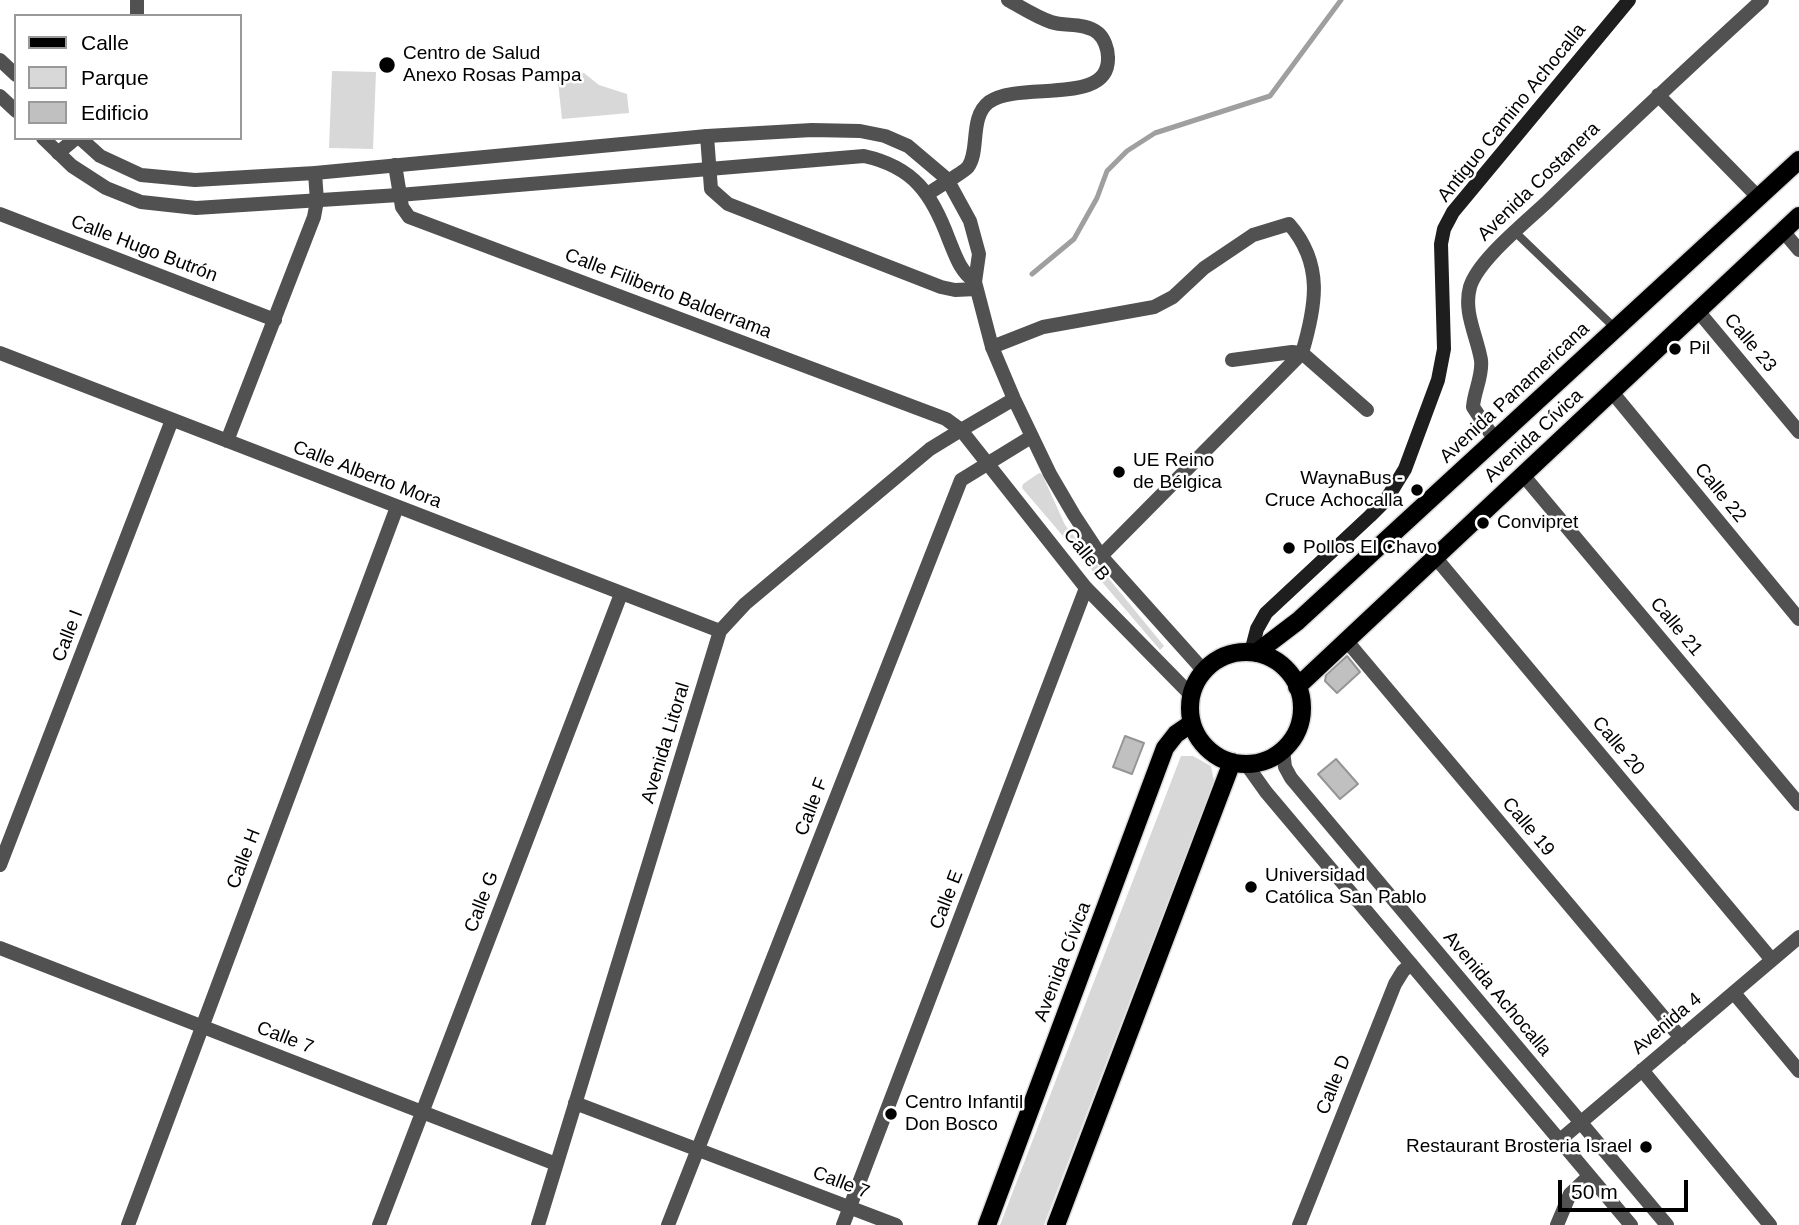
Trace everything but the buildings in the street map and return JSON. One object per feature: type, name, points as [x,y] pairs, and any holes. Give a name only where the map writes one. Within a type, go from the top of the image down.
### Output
[{"type":"main road","name":"Antiguo Camino Achocalla","points":[[1253,653],[1257,629],[1266,613],[1378,508],[1405,469],[1438,380],[1444,349],[1441,244],[1444,229],[1453,212],[1629,0]]},
{"type":"main road","name":"Avenida Panamericana","points":[[1253,653],[1298,621],[1799,160]]},
{"type":"main road","name":"Avenida Cívica","points":[[1297,687],[1799,216]]},
{"type":"main road","points":[[1253,653],[1276,661],[1292,677],[1302,704],[1300,724],[1296,734],[1283,750],[1266,760],[1239,763],[1208,750],[1199,739],[1189,707],[1191,695],[1204,671],[1214,661],[1227,655],[1253,653]]},
{"type":"main road","name":"Avenida Cívica","points":[[987,1225],[1166,748],[1176,734],[1192,723]]},
{"type":"main road","points":[[1056,1225],[1239,763]]},
{"type":"street","points":[[928,194],[968,167],[979,116],[986,104],[997,97],[1020,91],[1082,88],[1094,84],[1104,75],[1108,64],[1106,45],[1098,33],[1082,26],[1052,23],[1008,0]]},
{"type":"street","name":"Avenida Costanera","points":[[1495,440],[1473,407],[1481,362],[1469,313],[1469,290],[1480,266],[1658,95],[1762,0]]},
{"type":"street","points":[[0,60],[14,73]]},
{"type":"street","points":[[1658,95],[1759,198]]},
{"type":"street","points":[[0,96],[14,109]]},
{"type":"street","points":[[80,140],[100,156],[141,175],[195,180],[314,173],[707,136],[812,130],[860,131],[885,136],[908,146],[947,179],[970,221],[979,254],[975,285]]},
{"type":"street","points":[[707,136],[711,189],[728,204],[941,288],[955,290],[975,285]]},
{"type":"street","points":[[45,140],[72,166],[106,188],[141,202],[196,208],[399,195],[863,156],[897,167],[919,183],[942,219],[958,263],[975,285]]},
{"type":"street","points":[[58,153],[75,140]]},
{"type":"street","name":"Calle Filiberto Balderrama","points":[[395,165],[402,207],[409,217],[946,419],[961,430]]},
{"type":"street","points":[[227,441],[314,217],[317,201],[314,173]]},
{"type":"street","name":"Calle Hugo Butrón","points":[[0,214],[275,320]]},
{"type":"street","points":[[992,347],[1043,327],[1154,307],[1173,297],[1204,268],[1253,235],[1289,223],[1302,238],[1310,256],[1314,277],[1314,308],[1302,354],[1101,556]]},
{"type":"street","points":[[1783,231],[1799,250]]},
{"type":"street","name":"Calle B","points":[[975,285],[992,347],[1014,400],[1074,515],[1101,556],[1204,671]]},
{"type":"street","name":"Calle 23","points":[[1698,311],[1799,432]]},
{"type":"street","points":[[1232,360],[1292,352],[1302,354],[1367,410]]},
{"type":"street","name":"Calle Alberto Mora","points":[[0,353],[720,631]]},
{"type":"street","name":"Calle 22","points":[[1612,392],[1799,619]]},
{"type":"street","name":"Avenida Litoral","points":[[538,1225],[720,631],[745,604],[930,449],[1014,400]]},
{"type":"street","name":"Calle I","points":[[0,865],[172,420]]},
{"type":"street","name":"Calle B","points":[[961,430],[1086,588],[1191,695]]},
{"type":"street","name":"Calle F","points":[[668,1225],[961,480],[1031,437]]},
{"type":"street","name":"Calle 21","points":[[1523,475],[1799,804]]},
{"type":"street","name":"Calle H","points":[[128,1225],[397,507]]},
{"type":"street","name":"Calle 20","points":[[1435,557],[1772,960]]},
{"type":"street","name":"Calle E","points":[[844,1225],[1086,588]]},
{"type":"street","name":"Calle G","points":[[379,1225],[621,594]]},
{"type":"street","name":"Calle 19","points":[[1346,640],[1681,1038]]},
{"type":"street","name":"Avenida Achocalla","points":[[1283,750],[1285,767],[1291,778],[1667,1225]]},
{"type":"street","points":[[1239,763],[1630,1225]]},
{"type":"street","name":"Avenida 4","points":[[1560,1140],[1799,937]]},
{"type":"street","name":"Calle 7","points":[[0,948],[556,1164]]},
{"type":"street","name":"Calle D","points":[[1299,1225],[1395,984],[1411,964]]},
{"type":"street","points":[[1734,993],[1799,1071]]},
{"type":"street","points":[[1642,1070],[1770,1225]]},
{"type":"street","name":"Calle 7","points":[[575,1103],[896,1225]]},
{"type":"street","points":[[1557,1225],[1570,1194],[1589,1176]]},
{"type":"lane","points":[[1515,232],[1616,329]]},
{"type":"green space","points":[[332,71],[376,72],[373,149],[329,148]]},
{"type":"green space","points":[[584,73],[599,85],[627,94],[629,113],[562,119],[558,82],[563,74]]},
{"type":"green space","points":[[1039,473],[1042,474],[1065,525],[1164,646],[1160,650],[1022,488],[1023,484]]},
{"type":"green space","points":[[1181,756],[1193,756],[1211,766],[1214,781],[1044,1225],[1000,1225]]},
{"type":"waterway","points":[[1032,274],[1074,239],[1097,198],[1107,171],[1127,151],[1155,133],[1270,96],[1341,0]]},
{"type":"place","name":"Centro de Salud Anexo Rosas Pampa","points":[[387,65]]},
{"type":"place","name":"Pil","points":[[1675,349]]},
{"type":"place","name":"UE Reino de Bélgica","points":[[1119,472]]},
{"type":"place","name":"WaynaBus - Cruce Achocalla","points":[[1417,490]]},
{"type":"place","name":"Convipret","points":[[1483,523]]},
{"type":"place","name":"Pollos El Chavo","points":[[1289,548]]},
{"type":"place","name":"Universidad Católica San Pablo","points":[[1251,887]]},
{"type":"place","name":"Centro Infantil Don Bosco","points":[[891,1114]]},
{"type":"place","name":"Restaurant Brosteria Israel","points":[[1646,1147]]}]
